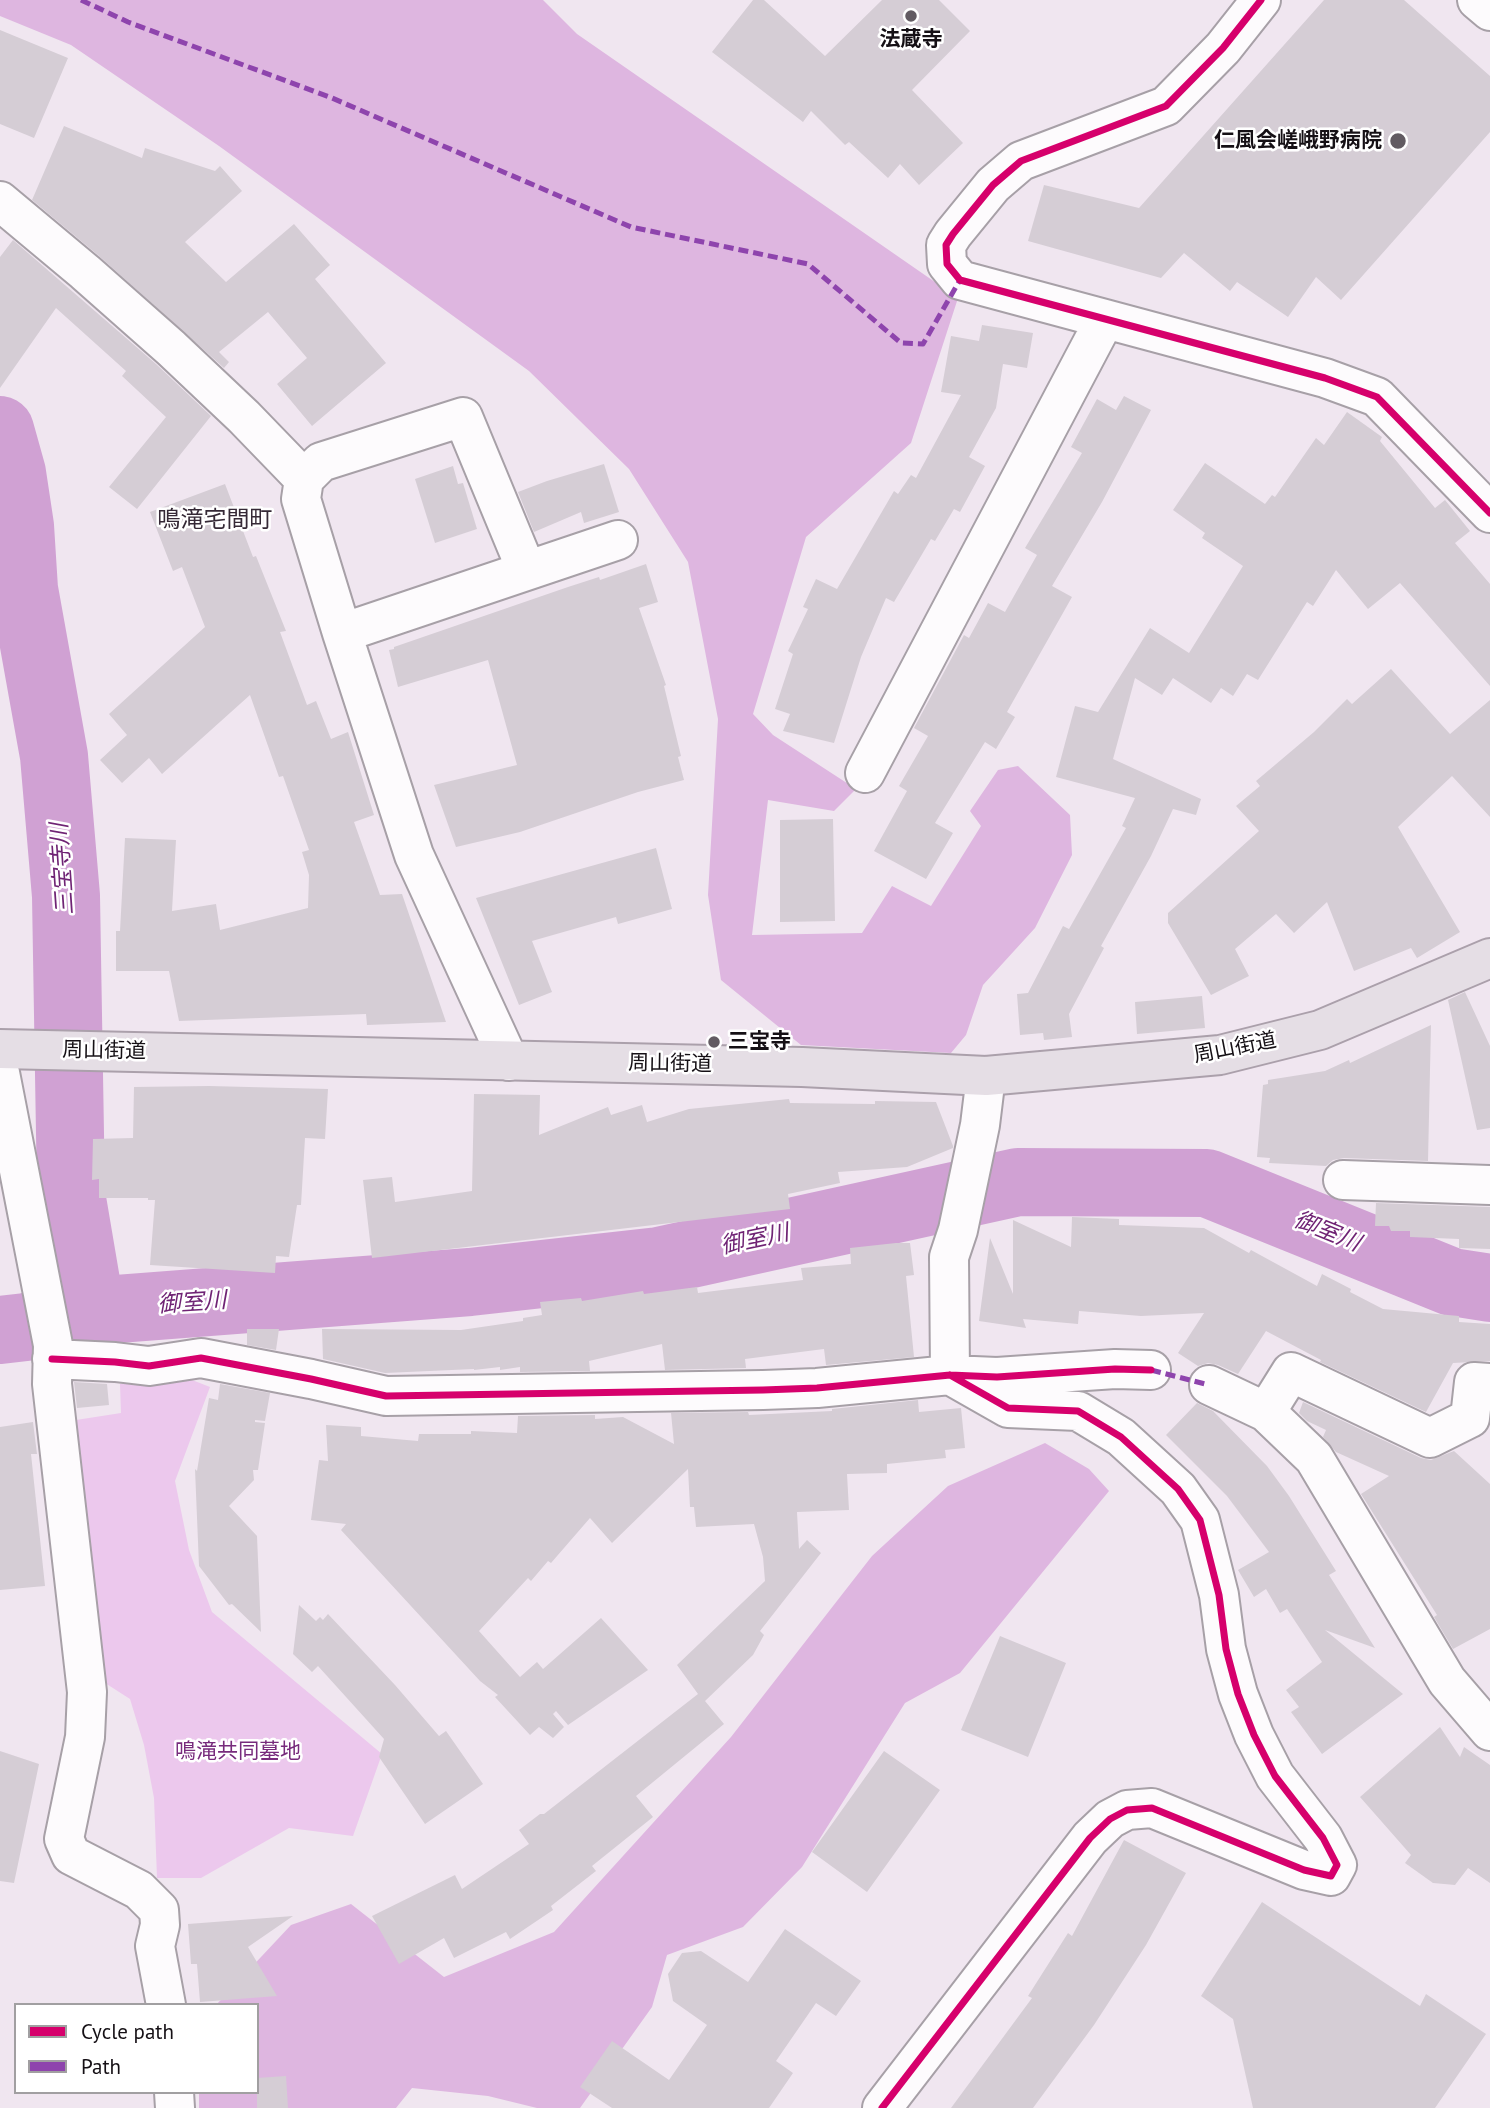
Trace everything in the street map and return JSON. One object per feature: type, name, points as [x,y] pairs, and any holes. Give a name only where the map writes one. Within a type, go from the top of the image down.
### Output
[{"type":"highway","name":"周山街道","points":[[0,1049],[802,1067],[986,1076],[1220,1055],[1320,1030],[1490,958]]},
{"type":"street","points":[[1261,0],[1223,48],[1166,106],[1021,161],[993,185],[946,245],[947,264],[960,280],[1325,378],[1377,397],[1490,513]]},
{"type":"street","points":[[1477,0],[1490,11]]},
{"type":"street","points":[[0,201],[171,348],[304,479]]},
{"type":"street","points":[[865,773],[1105,319]]},
{"type":"street","points":[[509,1061],[414,855],[301,499],[304,479],[321,462],[463,417],[526,569]]},
{"type":"street","points":[[342,633],[618,540]]},
{"type":"street","points":[[0,1073],[53,1352],[52,1384],[88,1692],[85,1737],[64,1839],[71,1855],[139,1890],[159,1910],[160,1925],[155,1946],[166,2003]]},
{"type":"street","points":[[950,1375],[949,1256],[958,1230],[980,1125],[986,1076]]},
{"type":"street","points":[[1342,1180],[1490,1185]]},
{"type":"street","points":[[53,1352],[149,1366],[201,1358],[311,1378],[386,1396],[763,1390],[817,1388],[950,1375],[997,1377],[1115,1369],[1151,1370]]},
{"type":"street","points":[[1266,1412],[1291,1373],[1430,1438],[1480,1428],[1474,1382],[1490,1383]]},
{"type":"street","points":[[882,2108],[1090,1838],[1110,1819],[1127,1810],[1152,1808],[1304,1870],[1331,1876],[1337,1865],[1323,1838],[1275,1776],[1254,1735],[1238,1694],[1226,1649],[1219,1595],[1200,1520],[1178,1489],[1121,1437],[1078,1411],[1008,1408],[950,1375]]},
{"type":"street","points":[[1209,1384],[1266,1412],[1314,1458],[1447,1681],[1490,1731]]},
{"type":"green space","name":"鳴滝共同墓地","points":[[187,1378],[210,1387],[175,1481],[189,1550],[212,1612],[382,1754],[353,1836],[289,1828],[201,1878],[157,1878],[154,1798],[144,1745],[130,1699],[102,1681],[76,1420],[121,1413],[120,1384]]},
{"type":"shaded area","points":[[0,0],[543,0],[577,34],[958,298],[911,443],[806,537],[753,714],[773,735],[856,789],[834,811],[768,800],[752,935],[862,933],[892,886],[931,906],[981,826],[970,811],[998,770],[1018,766],[1070,815],[1072,855],[1035,928],[983,985],[966,1035],[951,1053],[801,1045],[721,980],[708,895],[718,719],[688,562],[629,469],[529,371],[219,146],[71,45],[0,16]]},
{"type":"shaded area","points":[[1045,1443],[1089,1469],[1109,1491],[960,1673],[905,1703],[802,1867],[743,1927],[667,1955],[652,2007],[580,2108],[537,2108],[488,2096],[412,2088],[396,2108],[199,2108],[199,2094],[259,2094],[259,2003],[218,2003],[291,1925],[351,1904],[444,1977],[554,1932],[731,1737],[872,1556],[948,1486]]},
{"type":"building","points":[[753,0],[764,0],[825,56],[882,0],[939,0],[970,31],[912,90],[963,143],[919,185],[900,164],[888,178],[849,142],[845,145],[811,111],[803,122],[712,52]]},
{"type":"building","points":[[1324,0],[1404,0],[1490,76],[1490,132],[1341,300],[1316,277],[1288,317],[1237,282],[1230,291],[1184,253],[1161,278],[1028,241],[1044,185],[1139,208]]},
{"type":"building","points":[[0,30],[68,58],[34,138],[0,124]]},
{"type":"building","points":[[64,126],[142,158],[145,148],[215,171],[220,166],[242,191],[185,242],[226,282],[294,224],[330,265],[315,279],[386,363],[312,426],[277,384],[307,358],[268,312],[219,352],[229,362],[224,368],[32,200]]},
{"type":"building","points":[[13,240],[156,364],[211,416],[137,509],[109,487],[166,417],[122,376],[126,371],[56,308],[0,388],[0,257]]},
{"type":"building","points":[[982,325],[1033,333],[1027,368],[1003,364],[996,408],[969,457],[985,466],[960,512],[954,509],[935,541],[931,539],[894,602],[886,598],[861,657],[834,743],[783,731],[790,714],[775,709],[793,654],[788,651],[808,609],[803,607],[816,579],[837,589],[894,491],[898,494],[911,475],[916,478],[961,395],[941,392],[951,336],[979,341]]},
{"type":"building","points":[[1124,396],[1151,410],[1102,502],[1052,586],[1072,597],[1007,712],[1015,717],[996,749],[985,742],[935,823],[953,833],[926,879],[874,851],[907,791],[899,786],[928,736],[914,728],[964,635],[969,638],[988,603],[1005,612],[1037,555],[1025,548],[1082,453],[1071,447],[1097,399],[1116,410]]},
{"type":"building","points":[[1347,412],[1382,437],[1380,441],[1435,508],[1445,500],[1470,531],[1455,543],[1490,584],[1490,686],[1400,583],[1368,609],[1336,570],[1313,606],[1307,602],[1258,680],[1247,674],[1233,696],[1221,688],[1211,703],[1173,678],[1162,695],[1135,678],[1113,759],[1201,799],[1196,815],[1173,809],[1151,856],[1101,946],[1104,948],[1069,1014],[1072,1037],[1044,1040],[1043,1033],[1020,1035],[1017,994],[1028,993],[1063,926],[1069,929],[1126,828],[1122,826],[1135,798],[1056,777],[1075,706],[1098,712],[1150,628],[1189,653],[1243,566],[1202,538],[1205,533],[1173,510],[1205,463],[1265,504],[1272,495],[1275,497],[1316,438],[1324,445]]},
{"type":"building","points":[[604,464],[619,512],[584,523],[581,512],[534,532],[518,492]]},
{"type":"building","points":[[453,466],[458,484],[463,483],[477,529],[435,543],[415,479]]},
{"type":"building","points":[[225,484],[253,557],[256,556],[286,631],[280,632],[307,705],[316,701],[331,739],[348,732],[374,815],[354,822],[380,895],[402,894],[446,1022],[367,1025],[366,1014],[179,1021],[169,971],[116,971],[116,931],[120,931],[125,838],[176,840],[172,911],[216,904],[220,930],[308,908],[309,875],[302,852],[309,850],[250,695],[162,774],[149,758],[122,783],[100,760],[127,735],[109,714],[205,627],[182,567],[173,571],[150,512]]},
{"type":"building","points":[[646,564],[658,602],[639,608],[666,685],[664,686],[684,780],[638,792],[520,832],[456,847],[434,785],[517,765],[488,660],[398,687],[389,650],[568,587],[599,577],[600,580]]},
{"type":"building","points":[[1391,669],[1450,734],[1490,700],[1490,817],[1452,776],[1398,827],[1460,932],[1417,958],[1411,948],[1354,971],[1327,902],[1294,933],[1276,914],[1235,949],[1249,976],[1211,995],[1168,923],[1168,913],[1259,831],[1236,806],[1260,786],[1256,781],[1314,732],[1347,699],[1352,704]]},
{"type":"building","points":[[833,819],[835,921],[780,922],[780,820]]},
{"type":"building","points":[[656,848],[672,909],[618,924],[616,917],[532,941],[552,992],[519,1005],[476,898]]},
{"type":"building","points":[[1465,992],[1490,1046],[1490,1128],[1477,1130],[1448,1000]]},
{"type":"building","points":[[1202,996],[1205,1028],[1137,1034],[1135,1002]]},
{"type":"building","points":[[1431,1025],[1428,1161],[1344,1158],[1333,1160],[1326,1166],[1269,1163],[1270,1158],[1257,1157],[1263,1085],[1268,1084],[1268,1080],[1325,1071],[1349,1060],[1350,1063]]},
{"type":"building","points":[[134,1087],[328,1089],[325,1139],[305,1138],[301,1205],[297,1205],[289,1257],[276,1256],[275,1273],[150,1265],[155,1200],[99,1198],[99,1179],[92,1180],[93,1139],[133,1138]]},
{"type":"building","points":[[474,1094],[540,1095],[539,1135],[608,1107],[611,1115],[642,1105],[647,1122],[689,1109],[789,1099],[790,1103],[936,1102],[953,1148],[907,1167],[838,1172],[840,1183],[788,1194],[790,1209],[372,1258],[363,1180],[392,1177],[395,1202],[472,1191]]},
{"type":"building","points":[[1376,1203],[1490,1207],[1490,1249],[1459,1248],[1459,1239],[1410,1237],[1410,1231],[1391,1231],[1389,1226],[1375,1226]]},
{"type":"building","points":[[1072,1217],[1119,1219],[1119,1225],[1204,1228],[1317,1286],[1322,1274],[1383,1309],[1459,1316],[1459,1322],[1490,1324],[1490,1361],[1453,1363],[1426,1412],[1320,1362],[1321,1360],[1266,1331],[1238,1374],[1208,1363],[1198,1366],[1178,1353],[1204,1313],[1141,1316],[1079,1311],[1078,1324],[1023,1319],[1026,1328],[979,1321],[990,1238],[1013,1294],[1013,1220],[1071,1247]]},
{"type":"building","points":[[910,1243],[914,1275],[906,1276],[914,1357],[826,1365],[824,1349],[745,1359],[746,1368],[665,1370],[662,1344],[589,1361],[590,1371],[520,1372],[520,1367],[500,1370],[500,1367],[385,1373],[323,1359],[322,1329],[461,1330],[523,1321],[523,1318],[542,1315],[540,1302],[581,1298],[582,1301],[643,1291],[644,1294],[697,1287],[698,1293],[803,1280],[801,1268],[851,1264],[850,1248]]},
{"type":"building","points":[[247,1329],[279,1329],[276,1350],[247,1345]]},
{"type":"building","points":[[74,1382],[107,1384],[109,1405],[77,1408]]},
{"type":"building","points":[[220,1384],[270,1393],[265,1421],[255,1420],[265,1423],[258,1470],[253,1470],[254,1480],[229,1506],[257,1536],[261,1632],[232,1604],[229,1605],[199,1566],[195,1469],[197,1471],[209,1398],[218,1400]]},
{"type":"building","points":[[918,1400],[919,1412],[961,1408],[965,1448],[945,1450],[946,1458],[887,1464],[887,1473],[847,1474],[849,1510],[797,1512],[799,1549],[807,1540],[821,1553],[760,1631],[764,1635],[753,1655],[705,1701],[724,1724],[636,1796],[653,1817],[592,1866],[596,1871],[551,1906],[553,1910],[510,1939],[506,1932],[454,1958],[444,1938],[399,1964],[372,1916],[455,1875],[462,1889],[529,1844],[519,1830],[540,1814],[544,1814],[698,1694],[677,1665],[765,1581],[763,1557],[754,1524],[696,1527],[694,1507],[690,1507],[688,1469],[612,1543],[590,1518],[551,1563],[548,1561],[531,1581],[528,1578],[479,1631],[520,1677],[537,1662],[543,1669],[601,1618],[648,1670],[568,1725],[556,1711],[553,1714],[564,1727],[553,1738],[539,1727],[530,1735],[495,1697],[498,1695],[480,1681],[341,1530],[346,1524],[311,1520],[319,1460],[328,1461],[326,1425],[361,1427],[361,1436],[418,1441],[419,1434],[471,1434],[471,1431],[517,1433],[518,1416],[595,1415],[595,1419],[623,1417],[674,1444],[671,1413],[748,1412],[749,1415],[832,1411]]},
{"type":"building","points":[[1303,1402],[1421,1458],[1431,1460],[1454,1451],[1490,1484],[1490,1629],[1453,1649],[1434,1617],[1437,1615],[1361,1494],[1389,1476],[1336,1452],[1323,1437],[1326,1430],[1307,1421],[1299,1413]]},
{"type":"building","points":[[1197,1403],[1213,1411],[1267,1466],[1289,1496],[1336,1571],[1329,1575],[1375,1648],[1325,1630],[1403,1694],[1322,1754],[1291,1712],[1299,1707],[1286,1690],[1322,1662],[1287,1609],[1280,1613],[1266,1589],[1254,1597],[1238,1570],[1269,1552],[1227,1496],[1166,1435]]},
{"type":"building","points":[[33,1422],[37,1454],[31,1454],[45,1586],[0,1590],[0,1427]]},
{"type":"building","points":[[299,1605],[316,1621],[320,1617],[323,1620],[328,1614],[439,1736],[446,1731],[483,1784],[425,1824],[379,1757],[384,1739],[318,1666],[312,1672],[293,1654]]},
{"type":"building","points":[[1000,1636],[1066,1663],[1028,1757],[961,1730]]},
{"type":"building","points":[[1440,1727],[1460,1757],[1464,1747],[1490,1765],[1490,1883],[1468,1868],[1455,1885],[1433,1883],[1405,1863],[1411,1855],[1360,1797]]},
{"type":"building","points":[[0,1751],[39,1764],[14,1883],[0,1881]]},
{"type":"building","points":[[884,1751],[940,1790],[867,1892],[812,1852]]},
{"type":"building","points":[[1124,1840],[1186,1873],[1146,1945],[1094,2025],[1033,2108],[951,2108],[1032,1998],[1028,1996],[1068,1933],[1072,1936]]},
{"type":"building","points":[[1262,1902],[1420,2006],[1426,1994],[1486,2034],[1435,2108],[1253,2108],[1233,2019],[1201,1996]]},
{"type":"building","points":[[293,1916],[248,1947],[277,1996],[200,2002],[197,1964],[191,1964],[188,1924]]},
{"type":"building","points":[[785,1929],[861,1981],[836,2016],[816,2003],[776,2061],[793,2073],[769,2108],[612,2108],[580,2087],[612,2041],[669,2080],[707,2025],[673,2001],[668,1974],[682,1953],[701,1951],[748,1982]]},
{"type":"building","points":[[286,2076],[288,2108],[257,2108],[259,2078]]},
{"type":"waterway","name":"三宝寺川","points":[[0,430],[12,473],[20,526],[24,589],[54,756],[66,896],[71,1193],[91,1311]]},
{"type":"waterway","name":"御室川","points":[[0,1330],[26,1327],[91,1311],[470,1282],[659,1261],[1018,1182],[1207,1183],[1452,1282],[1490,1288]]},
{"type":"marked path","points":[[81,0],[128,22],[332,98],[631,227],[808,264],[901,343],[923,344],[960,280]]},
{"type":"marked path","points":[[1151,1370],[1209,1385]]},
{"type":"cycle path","points":[[1261,0],[1223,48],[1166,106],[1021,161],[993,185],[953,234],[946,245],[947,264],[960,280],[1325,378],[1377,397],[1490,513]]},
{"type":"cycle path","points":[[52,1359],[149,1366],[201,1358],[386,1396],[763,1390],[817,1388],[950,1375],[997,1377],[1115,1369],[1151,1370]]},
{"type":"cycle path","points":[[882,2108],[1090,1838],[1110,1819],[1127,1810],[1152,1808],[1304,1870],[1331,1876],[1337,1865],[1323,1838],[1275,1776],[1254,1735],[1238,1694],[1226,1649],[1219,1595],[1200,1520],[1178,1489],[1121,1437],[1078,1411],[1008,1408],[950,1375]]},
{"type":"place","name":"法蔵寺","points":[[911,16]]},
{"type":"place","name":"仁風会嵯峨野病院","points":[[1398,141]]},
{"type":"place","name":"三宝寺","points":[[714,1042]]},
{"type":"district","name":"鳴滝宅間町","points":[[215,520]]}]
